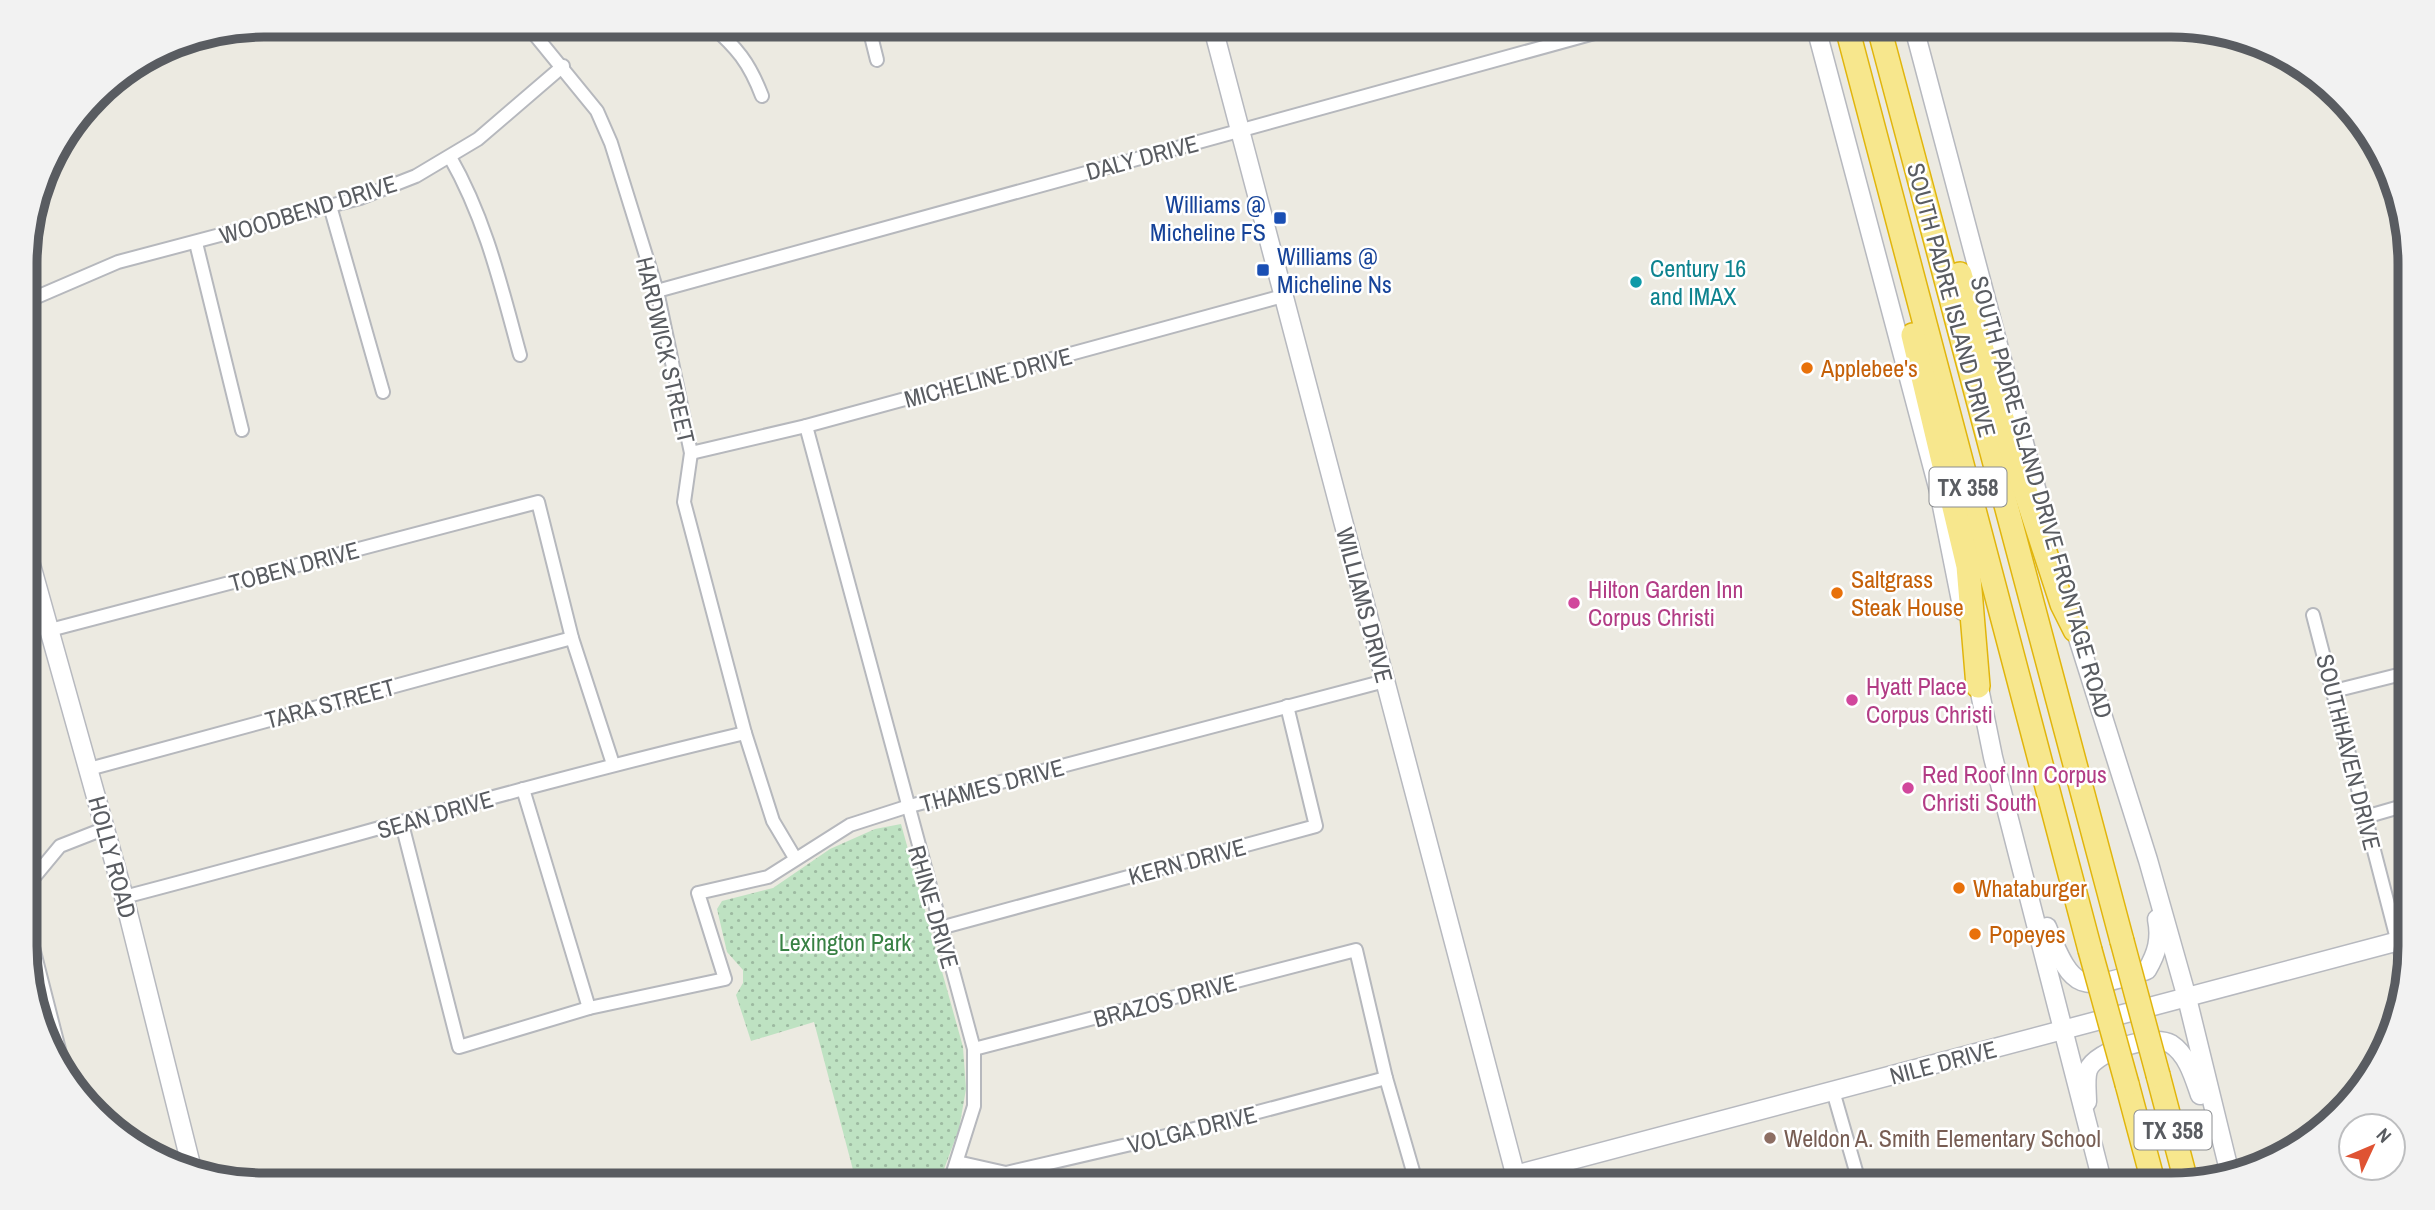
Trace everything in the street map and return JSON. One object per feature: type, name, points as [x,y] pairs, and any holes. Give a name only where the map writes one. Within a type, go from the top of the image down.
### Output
[{"type":"highway","name":"SOUTH PADRE ISLAND DRIVE","points":[[1849,37],[2151,1173]]},
{"type":"highway","name":"SOUTH PADRE ISLAND DRIVE","points":[[1881,37],[2184,1173]]},
{"type":"highway","points":[[1882,37],[1920,134],[2006,432],[2062,604],[2075,630]]},
{"type":"highway","points":[[1880,153],[1896,260],[1968,566],[1978,686]]},
{"type":"highway","points":[[2158,1075],[2191,1172]]},
{"type":"main road","name":"WILLIAMS DRIVE","points":[[1215,37],[1515,1173]]},
{"type":"main road","points":[[1818,37],[1939,491],[1993,757],[2100,1173]]},
{"type":"main road","name":"SOUTH PADRE ISLAND DRIVE FRONTAGE ROAD","points":[[1916,37],[2075,630],[2148,860],[2187,998],[2227,1166]]},
{"type":"main road","name":"HOLLY ROAD","points":[[37,585],[106,828],[190,1161]]},
{"type":"main road","points":[[2026,879],[2060,959],[2081,984],[2091,985],[2147,970],[2156,955],[2160,933],[2148,860]]},
{"type":"main road","name":"NILE DRIVE","points":[[1542,1173],[1833,1091],[2398,942]]},
{"type":"main road","points":[[2088,1130],[2088,1070],[2101,1055],[2139,1042],[2163,1040],[2174,1046],[2189,1065],[2226,1166]]},
{"type":"street","name":"HARDWICK STREET","points":[[537,37],[597,111],[611,143],[657,291],[691,453],[684,502],[745,733],[774,821],[795,858]]},
{"type":"street","points":[[725,37],[740,51],[752,70],[762,96]]},
{"type":"street","points":[[871,37],[877,60]]},
{"type":"street","name":"DALY DRIVE","points":[[657,291],[1580,37]]},
{"type":"street","name":"WOODBEND DRIVE","points":[[37,297],[118,262],[196,243],[386,189],[450,157],[504,118],[563,66]]},
{"type":"street","points":[[450,157],[477,208],[490,243],[520,355]]},
{"type":"street","points":[[330,206],[383,392]]},
{"type":"street","points":[[196,243],[242,430]]},
{"type":"street","name":"MICHELINE DRIVE","points":[[691,453],[806,426],[1283,296]]},
{"type":"street","name":"RHINE DRIVE","points":[[806,426],[906,807],[974,1049],[974,1107],[953,1173]]},
{"type":"street","name":"TOBEN DRIVE","points":[[50,630],[538,502],[572,638]]},
{"type":"street","name":"SOUTHHAVEN DRIVE","points":[[2313,615],[2365,817],[2398,921]]},
{"type":"street","points":[[572,638],[612,764]]},
{"type":"street","name":"TARA STREET","points":[[89,769],[572,638]]},
{"type":"street","points":[[2334,691],[2398,674]]},
{"type":"street","name":"THAMES DRIVE","points":[[589,1008],[724,979],[698,893],[768,877],[850,825],[906,807],[1385,681]]},
{"type":"street","name":"KERN DRIVE","points":[[940,928],[1315,826],[1287,706]]},
{"type":"street","name":"SEAN DRIVE","points":[[124,897],[402,824],[612,764],[745,733]]},
{"type":"street","points":[[402,824],[458,1048],[589,1008],[523,789]]},
{"type":"street","points":[[2365,817],[2398,807]]},
{"type":"street","points":[[37,874],[60,846],[106,828]]},
{"type":"street","name":"BRAZOS DRIVE","points":[[974,1049],[1356,950],[1386,1078]]},
{"type":"street","points":[[1386,1078],[1414,1173]]},
{"type":"street","name":"VOLGA DRIVE","points":[[957,1162],[1006,1173],[1183,1132],[1386,1078]]},
{"type":"street","points":[[1833,1091],[1857,1173]]},
{"type":"green space","name":"Lexington Park","points":[[901,824],[963,1047],[966,1089],[959,1129],[942,1173],[854,1173],[814,1022],[751,1041],[736,995],[743,983],[743,970],[727,952],[717,909],[722,901],[773,888],[830,849],[875,829]]},
{"type":"place","name":"Williams @ Micheline FS","points":[[1280,218]]},
{"type":"place","name":"Williams @ Micheline Ns","points":[[1263,270]]},
{"type":"place","name":"Century 16 and IMAX","points":[[1636,282]]},
{"type":"place","name":"Applebee's","points":[[1807,368]]},
{"type":"place","name":"Saltgrass Steak House","points":[[1837,593]]},
{"type":"place","name":"Hilton Garden Inn Corpus Christi","points":[[1574,603]]},
{"type":"place","name":"Hyatt Place Corpus Christi","points":[[1852,700]]},
{"type":"place","name":"Red Roof Inn Corpus Christi South","points":[[1908,788]]},
{"type":"place","name":"Whataburger","points":[[1959,888]]},
{"type":"place","name":"Popeyes","points":[[1975,934]]},
{"type":"place","name":"Weldon A. Smith Elementary School","points":[[1770,1138]]}]
